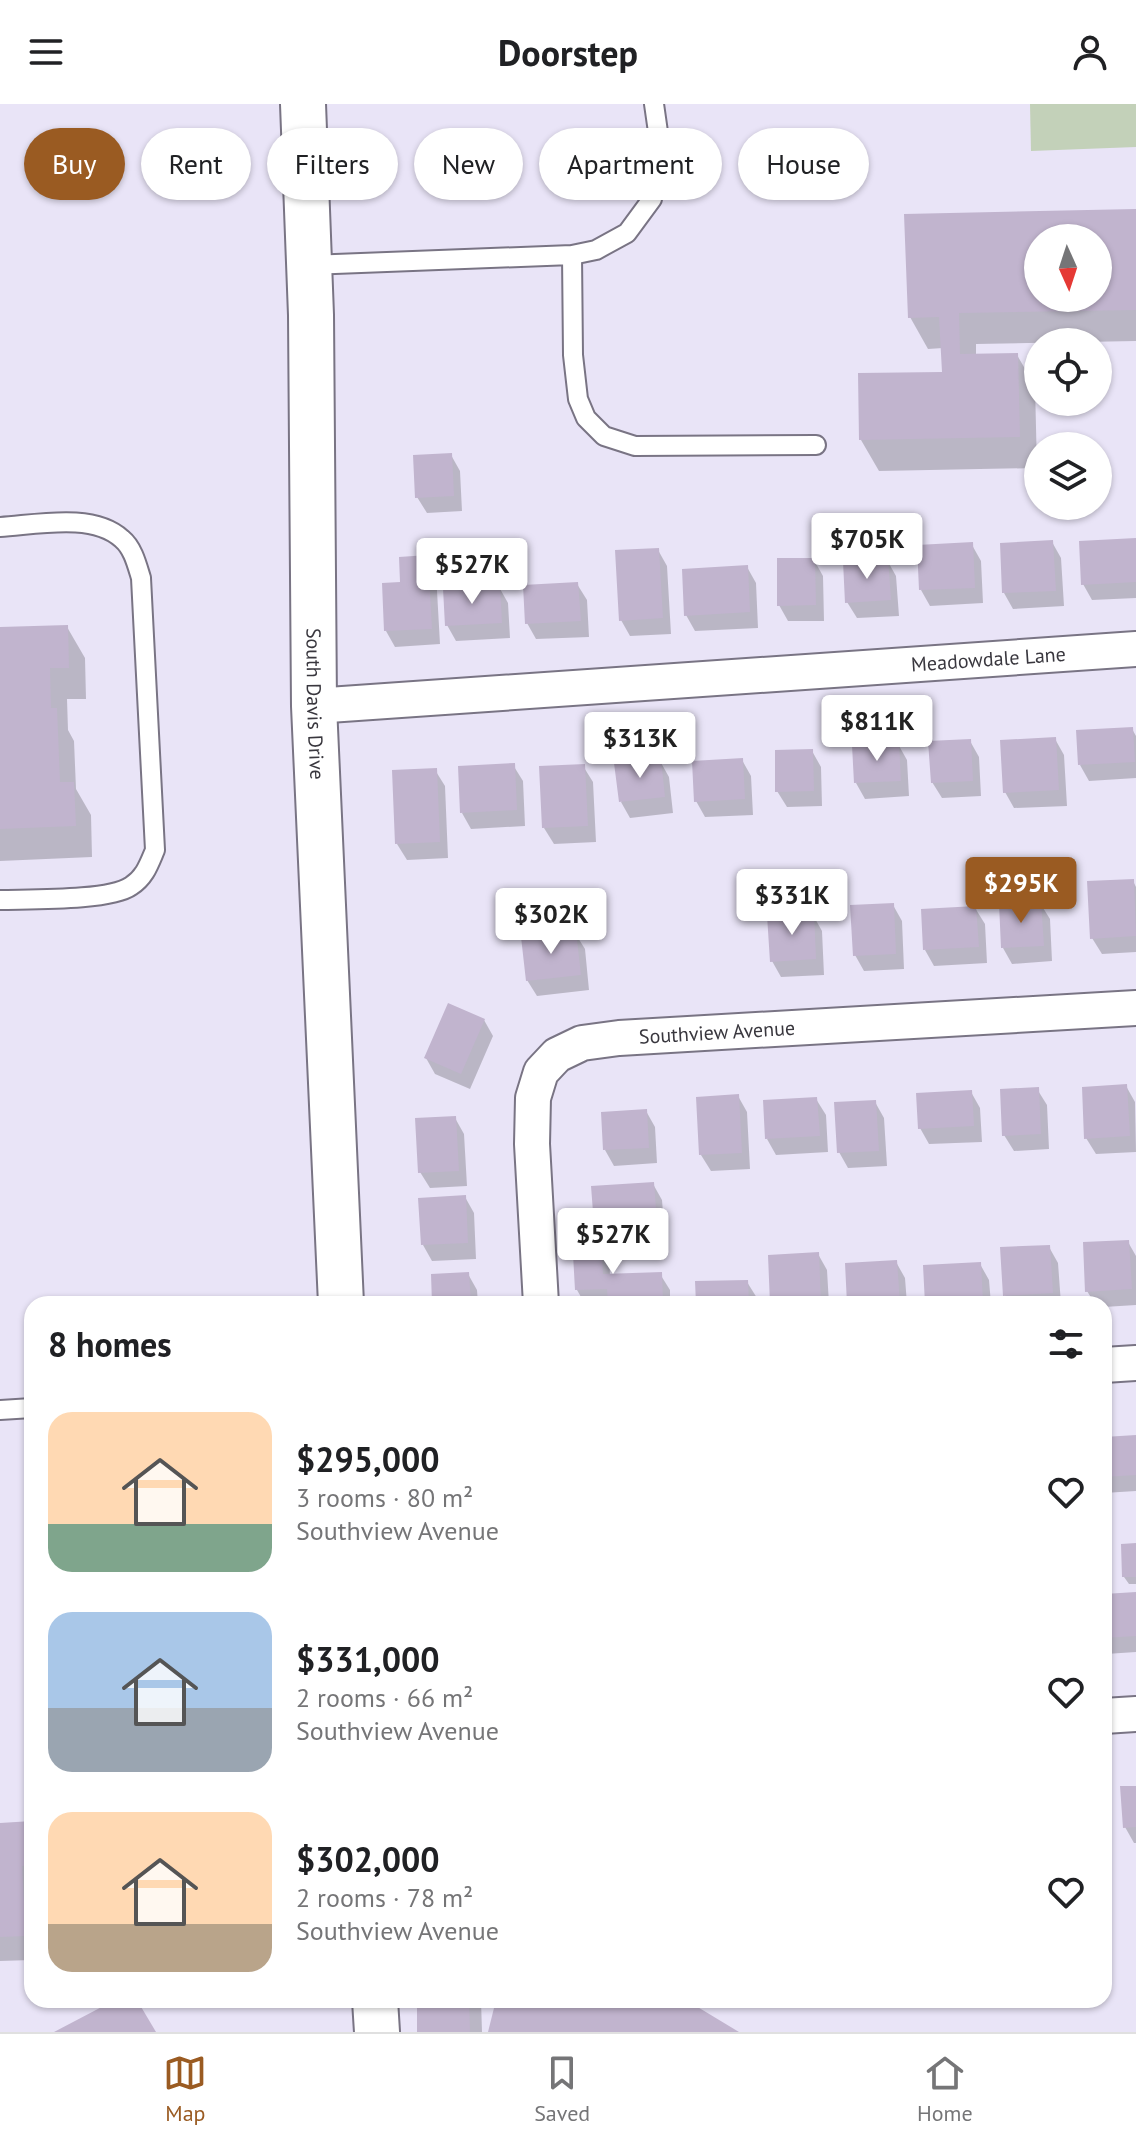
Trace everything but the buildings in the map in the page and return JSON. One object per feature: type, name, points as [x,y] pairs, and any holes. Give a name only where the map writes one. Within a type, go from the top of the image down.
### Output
[{"type":"street","name":"South Davis Drive","points":[[303,104],[309,265],[314,706],[341,1296]]},
{"type":"street","name":"Meadowdale Lane","points":[[314,706],[1136,649]]},
{"type":"street","name":"Southview Avenue","points":[[541,1296],[532,1144],[533,1098],[541,1072],[557,1055],[582,1043],[619,1038],[1136,1008]]},
{"type":"street","points":[[1112,1364],[1136,1363]]},
{"type":"street","points":[[1112,1716],[1136,1714]]},
{"type":"street","points":[[376,2008],[377,2032]]},
{"type":"lane","points":[[309,265],[572,255],[596,250],[627,233],[652,199],[658,132],[654,104]]},
{"type":"lane","points":[[572,255],[573,355],[578,399],[586,418],[604,436],[635,446],[816,445]]},
{"type":"lane","points":[[0,527],[79,522],[106,529],[122,539],[134,557],[141,578],[155,850],[145,873],[130,887],[104,896],[0,900]]},
{"type":"lane","points":[[0,1410],[24,1408]]},
{"type":"green space","points":[[1030,104],[1136,104],[1136,147],[1031,151]]}]
